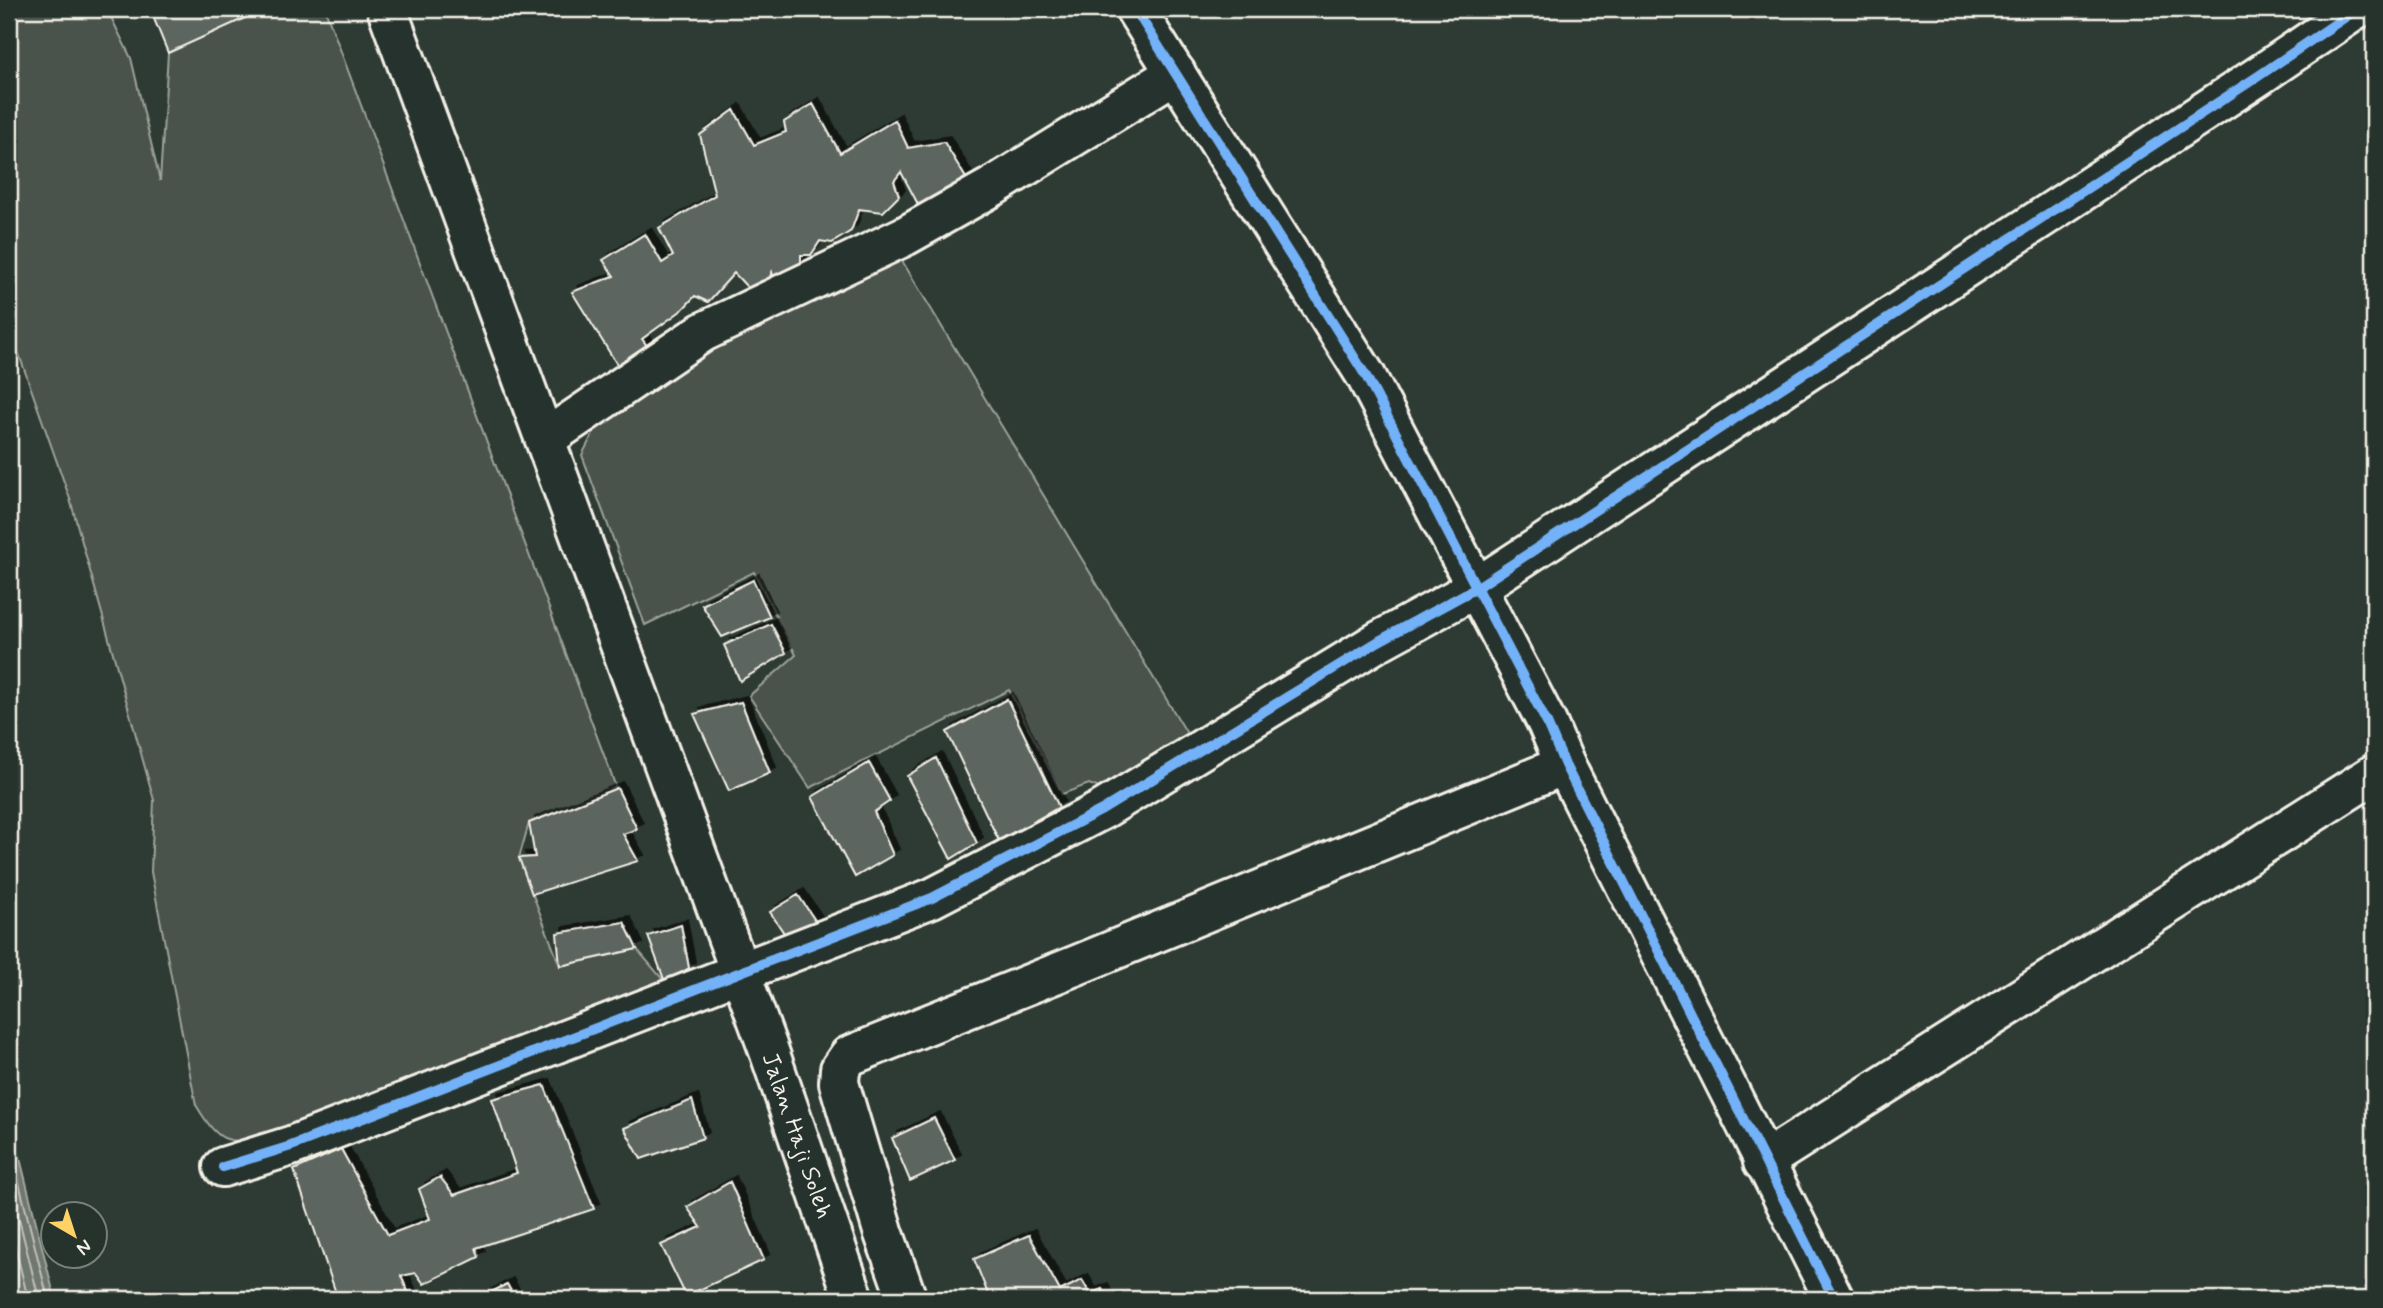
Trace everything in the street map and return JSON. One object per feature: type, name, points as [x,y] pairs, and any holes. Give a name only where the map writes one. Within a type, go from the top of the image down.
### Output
[{"type":"street","name":"Jalan Haji Soleh","points":[[387,9],[790,1112],[854,1299]]},
{"type":"street","points":[[1135,9],[1366,376],[1547,723],[1565,765],[1834,1299]]},
{"type":"street","points":[[223,1167],[291,1146],[932,898],[1102,810],[1379,641],[1476,589],[2258,77],[2357,9]]},
{"type":"street","points":[[545,439],[703,332],[905,236],[992,187],[1176,72]]},
{"type":"street","points":[[907,1299],[883,1231],[839,1083],[840,1069],[849,1056],[1565,765]]},
{"type":"street","points":[[1763,1162],[2374,774]]},
{"type":"shaded area","points":[[9,9],[107,9],[131,58],[160,181],[168,53],[254,14],[252,9],[325,9],[617,790],[529,823],[519,858],[560,966],[637,949],[665,982],[269,1136],[234,1141],[218,1134],[204,1118],[196,1105],[151,872],[154,800],[70,499],[9,326]]},
{"type":"shaded area","points":[[898,254],[1194,745],[1107,791],[1089,784],[1062,794],[1009,690],[810,788],[749,696],[796,655],[754,572],[645,625],[582,455],[612,397]]},
{"type":"water","points":[[9,1114],[38,1231],[38,1270],[48,1270],[55,1299],[9,1299]]},
{"type":"building","points":[[150,9],[252,9],[254,14],[168,53]]},
{"type":"building","points":[[813,104],[840,153],[895,120],[908,148],[944,142],[972,188],[920,208],[901,172],[894,181],[899,196],[883,212],[859,209],[851,231],[832,243],[820,241],[811,255],[801,255],[801,272],[776,287],[772,272],[762,295],[723,309],[748,288],[734,273],[708,302],[695,296],[682,310],[642,339],[653,354],[618,366],[572,292],[614,276],[603,260],[645,234],[662,263],[673,256],[659,228],[715,195],[700,135],[734,110],[754,145],[786,132],[784,122]]},
{"type":"building","points":[[753,580],[770,617],[722,637],[702,605]]},
{"type":"building","points":[[771,624],[786,653],[740,681],[724,645]]},
{"type":"building","points":[[1007,699],[1059,807],[999,841],[947,732]]},
{"type":"building","points":[[741,702],[770,773],[729,791],[694,714]]},
{"type":"building","points":[[936,758],[977,843],[951,859],[907,776]]},
{"type":"building","points":[[869,763],[890,801],[874,812],[893,855],[855,877],[812,797]]},
{"type":"building","points":[[617,788],[637,829],[623,834],[638,861],[532,894],[519,858],[535,857],[529,823]]},
{"type":"building","points":[[798,895],[818,925],[786,936],[770,912]]},
{"type":"building","points":[[624,922],[637,949],[560,966],[557,933]]},
{"type":"building","points":[[681,925],[689,968],[665,982],[648,936]]},
{"type":"building","points":[[544,1085],[594,1209],[476,1248],[479,1257],[424,1284],[416,1273],[401,1276],[411,1299],[338,1299],[294,1170],[341,1149],[388,1235],[430,1219],[419,1189],[440,1177],[454,1195],[517,1173],[492,1099]]},
{"type":"building","points":[[692,1100],[703,1138],[641,1159],[624,1128]]},
{"type":"building","points":[[934,1118],[955,1160],[910,1181],[892,1138]]},
{"type":"building","points":[[730,1182],[764,1260],[686,1296],[661,1245],[701,1227],[687,1207]]},
{"type":"building","points":[[1029,1235],[1060,1291],[1082,1280],[1090,1294],[1102,1289],[1106,1299],[990,1299],[974,1259]]},
{"type":"building","points":[[507,1284],[515,1299],[478,1299]]},
{"type":"cycle path","points":[[1135,9],[1366,376],[1547,723],[1565,765],[1834,1299]]},
{"type":"cycle path","points":[[223,1167],[291,1146],[932,898],[1102,810],[1379,641],[1476,588],[2357,9]]}]
